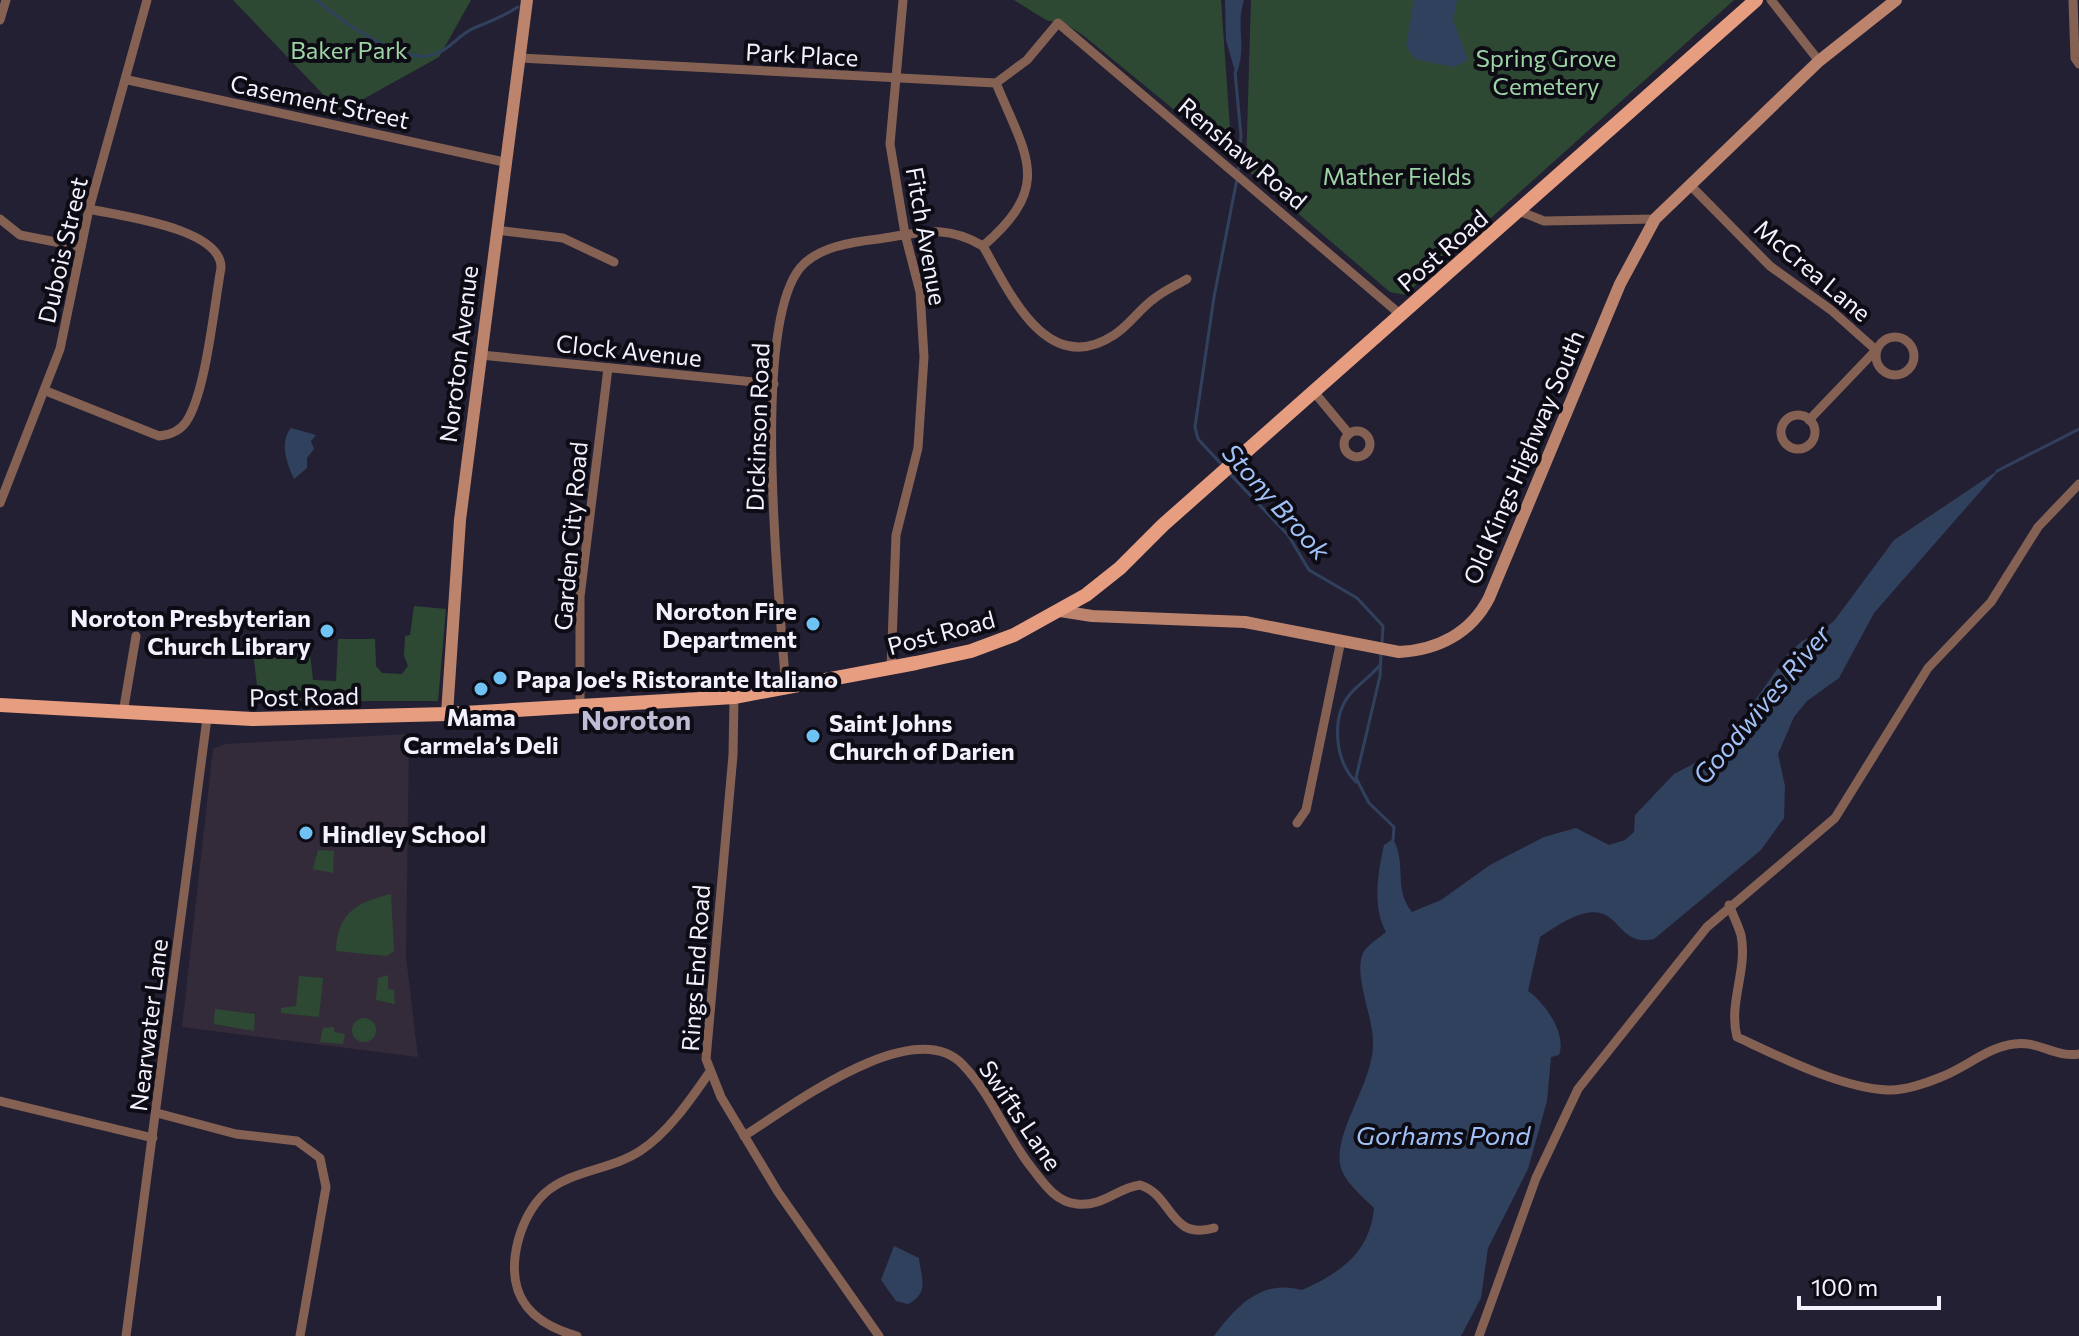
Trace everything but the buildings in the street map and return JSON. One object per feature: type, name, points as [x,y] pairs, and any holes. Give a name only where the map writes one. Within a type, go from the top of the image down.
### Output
[{"type":"main road","name":"Post Road","points":[[0,705],[207,718],[447,714],[580,708],[734,697],[891,669],[971,651],[1060,611],[1120,568],[1240,457],[1756,0]]},
{"type":"street","points":[[0,20],[6,0]]},
{"type":"street","name":"Dubois Street","points":[[0,503],[46,391],[68,318],[89,209],[128,80],[147,0]]},
{"type":"street","name":"Noroton Avenue","points":[[447,714],[460,520],[527,0]]},
{"type":"street","name":"Fitch Avenue","points":[[891,669],[896,535],[918,448],[924,357],[920,292],[905,234],[890,144],[903,0]]},
{"type":"street","points":[[1771,0],[1819,61]]},
{"type":"street","name":"Old Kings Highway South","points":[[1060,611],[1092,616],[1245,622],[1381,649],[1414,651],[1450,639],[1470,625],[1483,609],[1620,284],[1655,219],[1819,61],[1896,0]]},
{"type":"street","points":[[2073,0],[2075,58],[2079,64]]},
{"type":"street","name":"Renshaw Road","points":[[996,83],[1027,60],[1058,23],[1401,315]]},
{"type":"street","name":"Park Place","points":[[520,58],[996,83]]},
{"type":"street","name":"Casement Street","points":[[128,80],[504,162]]},
{"type":"street","points":[[996,83],[1031,174],[1025,193],[999,232],[983,246],[1022,314],[1050,339],[1075,349],[1097,345],[1118,333],[1154,298],[1187,279]]},
{"type":"street","name":"McCrea Lane","points":[[1691,186],[1770,266],[1831,310],[1876,350],[1878,365],[1892,375],[1904,373],[1913,362],[1912,347],[1901,337],[1886,339],[1876,350],[1809,420]]},
{"type":"street","points":[[46,391],[159,436],[180,429],[193,408],[198,390],[221,268],[219,252],[208,242],[187,234],[89,209]]},
{"type":"street","points":[[1519,211],[1544,221],[1655,219]]},
{"type":"street","points":[[0,219],[20,235],[81,247]]},
{"type":"street","points":[[496,230],[563,238],[614,262]]},
{"type":"street","name":"Dickinson Road","points":[[786,689],[773,512],[774,384],[783,307],[800,268],[821,252],[850,243],[905,234],[943,230],[964,235],[983,246]]},
{"type":"street","name":"Clock Avenue","points":[[481,355],[774,384]]},
{"type":"street","name":"Garden City Road","points":[[580,708],[580,597],[608,368]]},
{"type":"street","points":[[1314,392],[1349,434]]},
{"type":"street","points":[[1479,1336],[1536,1178],[1578,1089],[1693,943],[1729,905],[1835,818],[1928,668],[1991,602],[2038,527],[2079,484]]},
{"type":"street","points":[[123,713],[136,636]]},
{"type":"street","points":[[1297,823],[1306,810],[1341,640]]},
{"type":"street","name":"Rings End Road","points":[[734,697],[733,755],[705,1044],[709,1073],[778,1192],[879,1336]]},
{"type":"street","name":"Nearwater Lane","points":[[126,1336],[207,718]]},
{"type":"street","points":[[1729,905],[1741,936],[1741,970],[1732,1019],[1737,1037],[1772,1054],[1863,1086],[1891,1091],[1941,1078],[2015,1043],[2035,1045],[2067,1056],[2079,1054]]},
{"type":"street","name":"Swifts Lane","points":[[744,1136],[879,1057],[911,1050],[936,1052],[962,1063],[1025,1160],[1058,1197],[1069,1203],[1089,1204],[1140,1185],[1157,1192],[1173,1219],[1186,1227],[1195,1231],[1214,1228]]},
{"type":"street","points":[[577,1336],[544,1324],[523,1303],[513,1262],[525,1219],[545,1193],[558,1184],[643,1150],[709,1073]]},
{"type":"street","points":[[0,1101],[153,1138]]},
{"type":"street","points":[[157,1113],[236,1134],[297,1141],[320,1158],[326,1187],[300,1336]]},
{"type":"shaded area","name":"Hindley School","points":[[409,734],[406,957],[418,1057],[182,1027],[213,749],[225,744]]},
{"type":"green space","name":"Baker Park","points":[[233,0],[471,0],[439,57],[340,112]]},
{"type":"green space","points":[[1014,0],[1221,0],[1232,157],[1084,36],[1069,26],[1046,20]]},
{"type":"green space","points":[[1251,0],[1734,0],[1405,295],[1390,292],[1246,169]]},
{"type":"green space","points":[[414,606],[446,609],[438,701],[288,701],[258,693],[252,644],[309,645],[313,680],[336,681],[338,639],[375,639],[376,666],[382,673],[402,674],[408,666],[404,656],[405,636],[410,635]]},
{"type":"green space","points":[[318,850],[334,851],[333,873],[313,869]]},
{"type":"green space","points":[[391,894],[394,951],[387,956],[336,951],[340,927],[351,911],[368,901]]},
{"type":"green space","points":[[388,975],[388,989],[394,990],[395,1004],[376,1000],[378,978]]},
{"type":"green space","points":[[299,976],[323,978],[319,1017],[281,1013],[281,1008],[296,1006]]},
{"type":"green space","points":[[215,1009],[255,1014],[254,1031],[214,1024]]},
{"type":"green space","points":[[364,1018],[373,1021],[376,1030],[373,1039],[364,1042],[355,1039],[352,1030],[355,1021]]},
{"type":"green space","points":[[334,1027],[334,1032],[345,1034],[343,1044],[320,1042],[323,1028]]},
{"type":"water","points":[[1225,0],[1244,0],[1241,55],[1236,75],[1226,40]]},
{"type":"water","points":[[1414,0],[1457,0],[1453,20],[1468,60],[1453,67],[1415,59],[1406,46]]},
{"type":"water","points":[[291,428],[316,435],[311,441],[314,449],[307,458],[307,468],[294,479],[285,447]]},
{"type":"water","name":"Gorhams Pond","points":[[2000,469],[1874,613],[1839,678],[1807,701],[1794,717],[1778,754],[1785,786],[1784,818],[1761,850],[1654,939],[1639,940],[1628,935],[1601,913],[1588,913],[1568,920],[1540,937],[1528,991],[1553,1020],[1561,1047],[1559,1055],[1551,1057],[1547,1101],[1528,1169],[1488,1248],[1481,1298],[1461,1336],[1214,1336],[1232,1314],[1252,1297],[1275,1288],[1302,1290],[1329,1276],[1351,1260],[1371,1224],[1374,1208],[1345,1176],[1340,1164],[1340,1150],[1371,1059],[1372,1034],[1360,973],[1363,953],[1386,932],[1378,901],[1378,878],[1384,845],[1393,839],[1397,848],[1403,894],[1412,912],[1441,900],[1490,865],[1544,837],[1576,828],[1609,845],[1625,840],[1634,832],[1635,815],[1674,774],[1720,750],[1787,655],[1802,641],[1834,621],[1894,540]]},
{"type":"water","points":[[894,1246],[919,1258],[922,1290],[908,1304],[896,1301],[881,1280]]},
{"type":"waterway","points":[[317,0],[339,18],[384,45],[426,56],[440,52],[468,31],[518,7]]},
{"type":"waterway","name":"Stony Brook","points":[[1235,72],[1241,136],[1238,172]]},
{"type":"waterway","name":"Stony Brook","points":[[1223,466],[1198,439],[1195,427],[1214,297],[1237,179]]},
{"type":"waterway","name":"Goodwives River","points":[[1997,471],[2079,429]]},
{"type":"waterway","name":"Stony Brook","points":[[1228,472],[1288,535],[1309,570],[1357,598],[1383,626],[1382,644]]},
{"type":"waterway","name":"Stony Brook","points":[[1381,652],[1380,676],[1356,778],[1369,803],[1394,827],[1393,840]]},
{"type":"waterway","points":[[1356,782],[1343,763],[1340,751],[1340,714],[1351,693],[1379,666]]},
{"type":"place","name":"Noroton Fire Department","points":[[813,624]]},
{"type":"place","name":"Noroton Presbyterian Church Library","points":[[327,631]]},
{"type":"place","name":"Papa Joe's Ristorante Italiano","points":[[500,678]]},
{"type":"place","name":"Mama Carmela’s Deli","points":[[481,689]]},
{"type":"place","name":"Saint Johns Church of Darien","points":[[813,736]]},
{"type":"place","name":"Hindley School","points":[[306,833]]},
{"type":"district","name":"Noroton","points":[[636,719]]},
{"type":"park label","name":"Spring Grove Cemetery","points":[[1546,71]]},
{"type":"park label","name":"Mather Fields","points":[[1397,175]]}]
